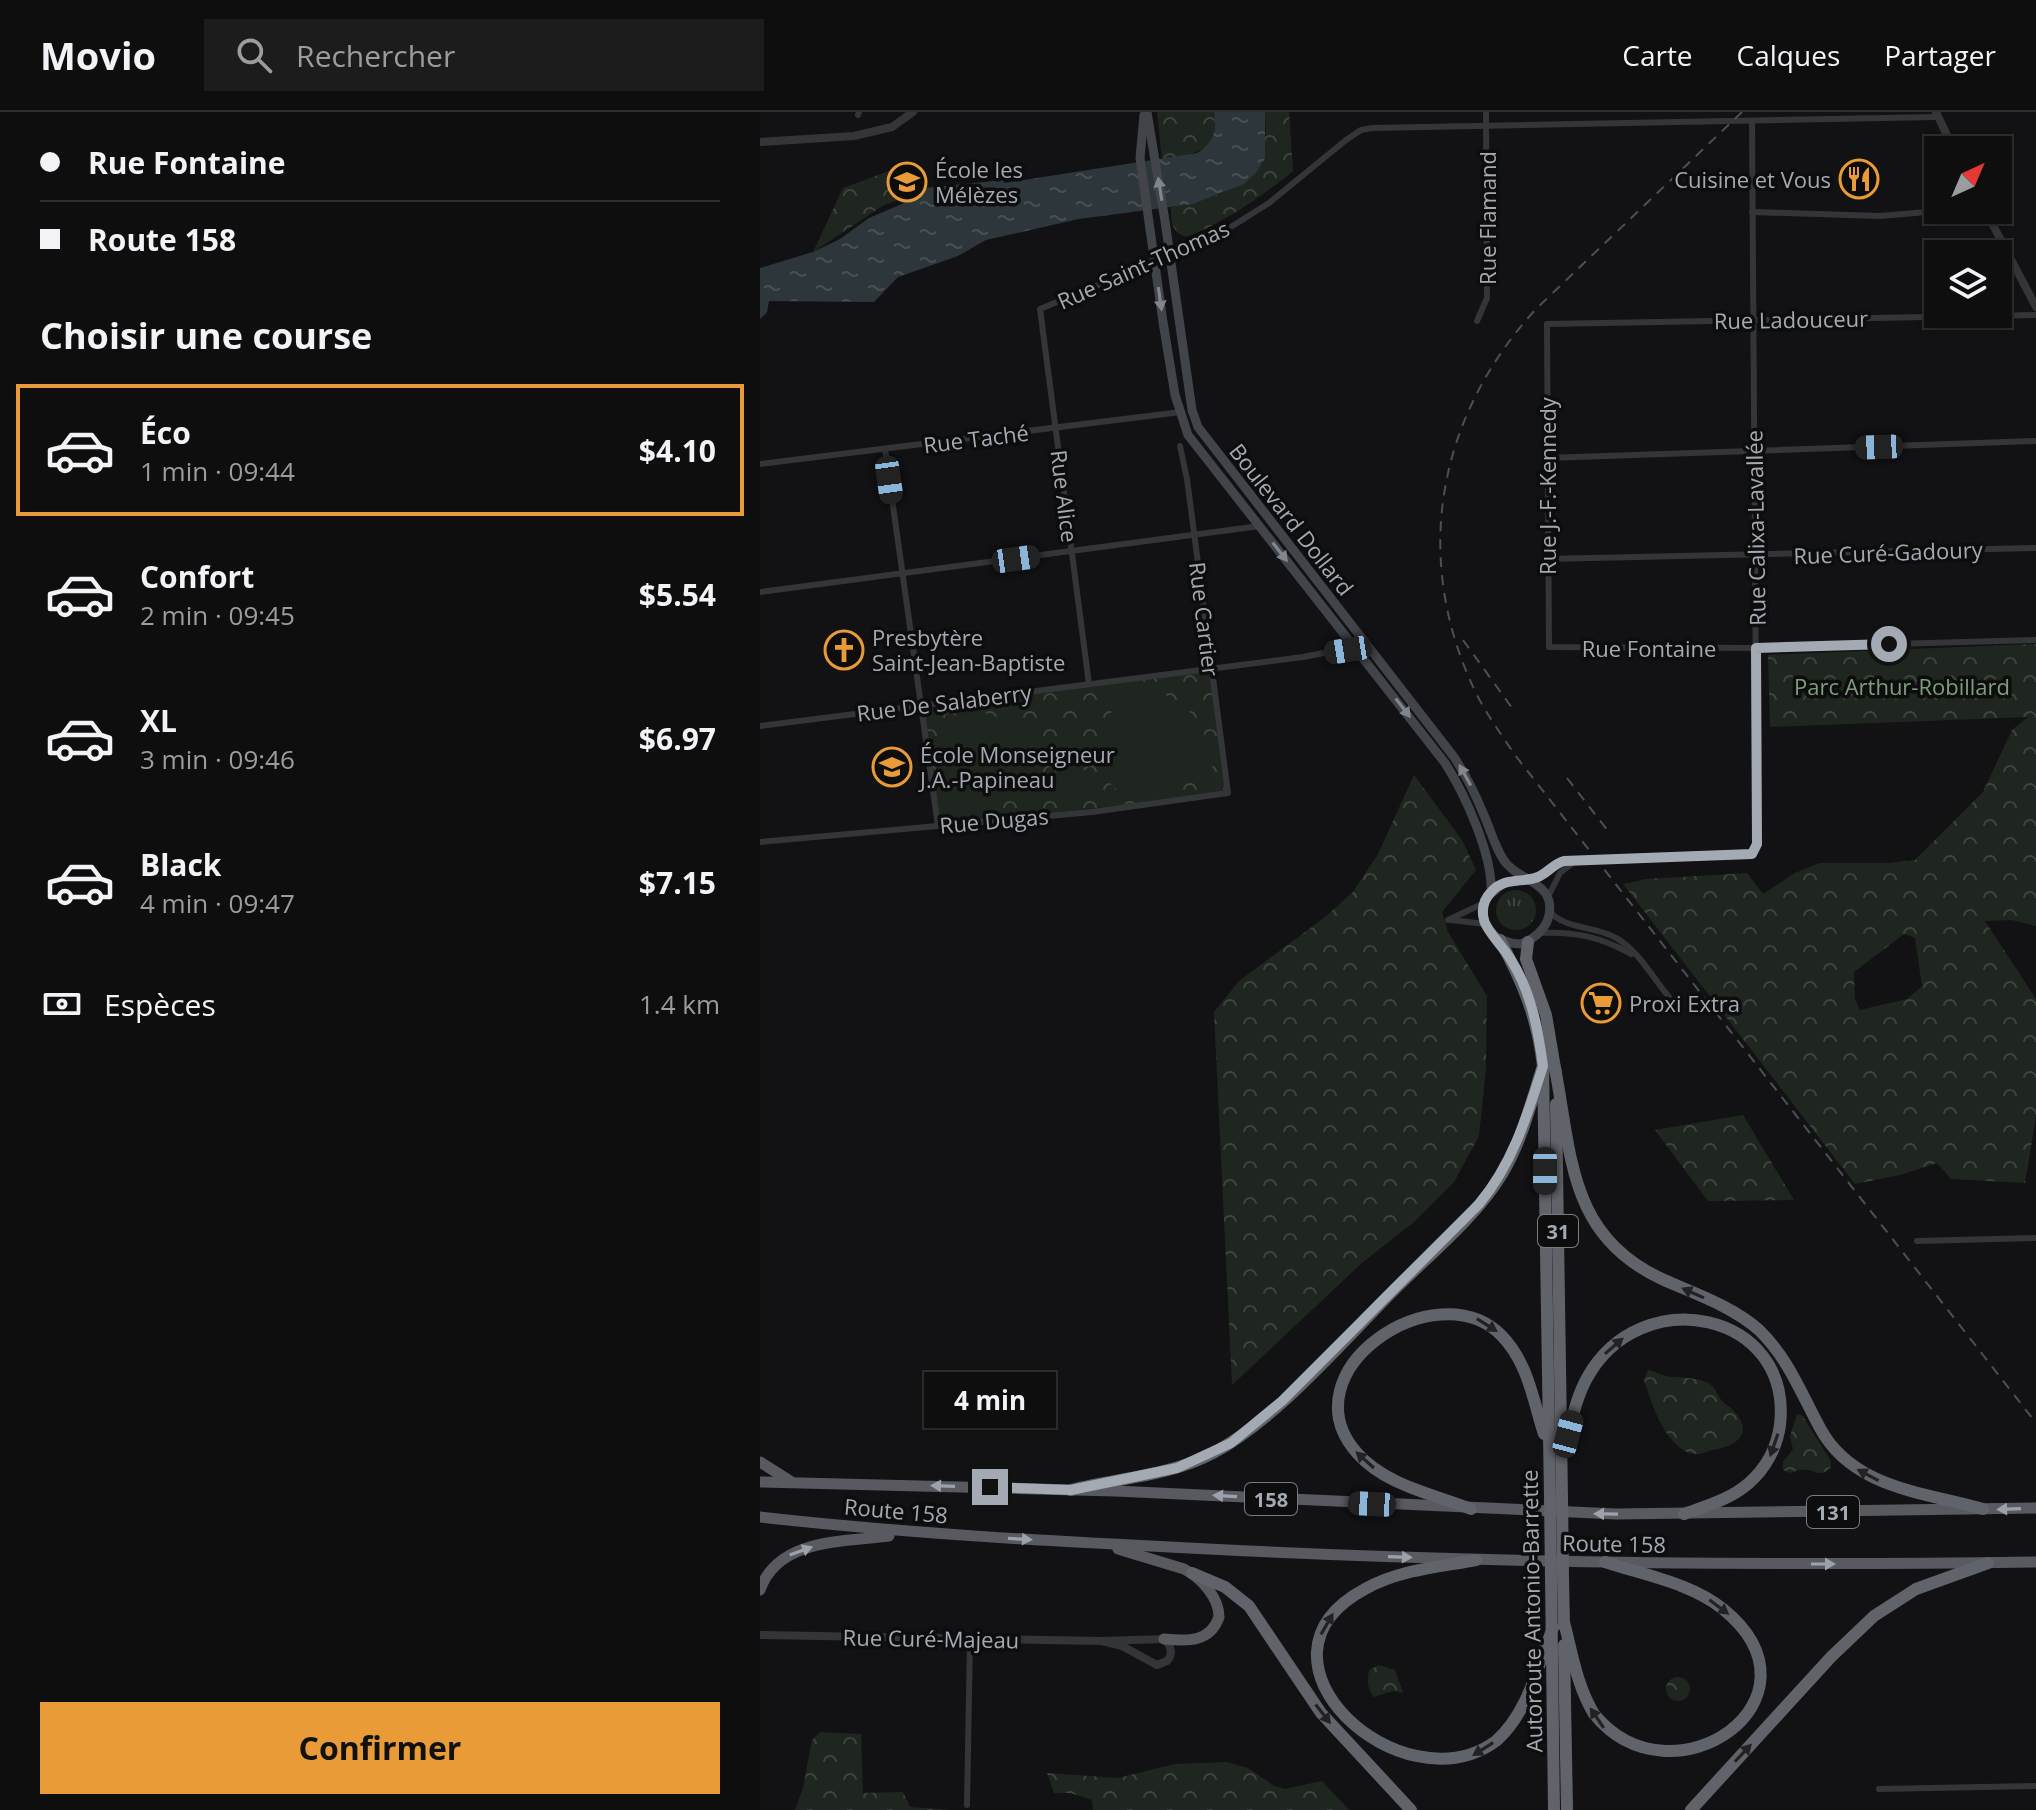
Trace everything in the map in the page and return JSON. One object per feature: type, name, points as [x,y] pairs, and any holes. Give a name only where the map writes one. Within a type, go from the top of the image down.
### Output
[{"type":"highway","name":"Autoroute Antonio-Barrette","points":[[1500,940],[1527,992],[1549,1067],[1549,1450],[1556,1497],[1558,1625],[1567,1810]]},
{"type":"highway","name":"Autoroute Antonio-Barrette","points":[[1528,942],[1526,959],[1546,1015],[1549,1067],[1562,1456],[1556,1497]]},
{"type":"highway","points":[[1071,1490],[1166,1471],[1196,1461],[1231,1443],[1273,1409],[1443,1241],[1491,1189],[1519,1137],[1549,1067]]},
{"type":"highway","points":[[1549,1067],[1582,1197],[1597,1228],[1617,1252],[1644,1270],[1737,1314],[1758,1330],[1786,1362],[1826,1439],[1852,1466],[1898,1488],[1983,1509]]},
{"type":"highway","points":[[1471,1509],[1389,1477],[1363,1459],[1349,1441],[1339,1413],[1341,1385],[1351,1365],[1375,1342],[1396,1328],[1430,1316],[1460,1315],[1485,1322],[1502,1336],[1521,1361],[1549,1450]]},
{"type":"highway","points":[[1562,1456],[1584,1383],[1597,1362],[1615,1344],[1642,1327],[1665,1320],[1698,1319],[1723,1326],[1748,1342],[1769,1369],[1780,1404],[1778,1436],[1766,1463],[1749,1483],[1725,1499],[1684,1514]]},
{"type":"highway","points":[[760,1462],[790,1481]]},
{"type":"highway","name":"Route 158","points":[[760,1482],[1071,1490],[1471,1509],[1684,1514],[2036,1508]]},
{"type":"highway","name":"Route 158","points":[[760,1517],[914,1533],[1476,1560],[1792,1565],[2036,1562]]},
{"type":"highway","points":[[760,1590],[775,1565],[802,1549],[914,1533]]},
{"type":"highway","points":[[1098,1544],[1176,1566],[1225,1587],[1249,1606],[1321,1713],[1411,1810]]},
{"type":"highway","points":[[1476,1560],[1380,1581],[1352,1596],[1331,1616],[1317,1646],[1318,1673],[1330,1702],[1352,1727],[1379,1746],[1411,1759],[1445,1763],[1473,1756],[1499,1738],[1519,1715],[1558,1625]]},
{"type":"highway","points":[[1605,1562],[1703,1596],[1726,1611],[1747,1635],[1759,1664],[1759,1697],[1747,1726],[1725,1749]]},
{"type":"highway","points":[[1691,1810],[1831,1657],[1874,1616],[1916,1589],[1988,1563]]},
{"type":"highway","points":[[1164,1639],[1201,1638],[1210,1633],[1218,1621],[1216,1599],[1192,1573]]},
{"type":"highway","name":"Autoroute Antonio-Barrette","points":[[1554,1810],[1558,1625]]},
{"type":"highway","points":[[1558,1625],[1599,1722],[1633,1753],[1665,1764]]},
{"type":"main road","name":"Boulevard Dollard","points":[[1146,112],[1192,410],[1198,427],[1270,520],[1458,785],[1490,868],[1491,892]]},
{"type":"main road","name":"Boulevard Dollard","points":[[1146,112],[1140,158],[1179,412],[1188,435],[1459,765],[1480,804],[1503,860],[1511,869],[1529,879]]},
{"type":"main road","points":[[1529,879],[1541,887],[1547,899],[1549,911],[1546,925],[1528,942],[1521,944],[1500,940],[1492,935],[1485,924],[1484,903],[1491,892],[1504,883],[1529,879]]},
{"type":"street","points":[[760,142],[854,136],[892,127],[913,112]]},
{"type":"street","name":"Rue Flamand","points":[[1477,321],[1487,298],[1486,112]]},
{"type":"street","points":[[1633,112],[1633,122]]},
{"type":"street","points":[[1936,114],[1947,136]]},
{"type":"street","name":"Rue Saint-Thomas","points":[[1040,309],[1215,237],[1269,203],[1361,130],[1486,125],[1752,122],[1936,114]]},
{"type":"street","name":"Rue Calixa-Lavallée","points":[[1529,879],[1542,876],[1557,863],[1746,856],[1754,852],[1757,844],[1752,122]]},
{"type":"street","points":[[1752,212],[1880,216],[1924,212]]},
{"type":"street","points":[[1992,224],[2036,307]]},
{"type":"street","name":"Rue Alice","points":[[1040,309],[1089,684]]},
{"type":"street","name":"Rue Ladouceur","points":[[1547,324],[2036,315]]},
{"type":"street","name":"Rue J.-F.-Kennedy","points":[[1547,324],[1549,647]]},
{"type":"street","name":"Rue Taché","points":[[760,464],[1192,410]]},
{"type":"street","points":[[1547,458],[2036,441]]},
{"type":"street","name":"Rue Cartier","points":[[1180,446],[1228,793]]},
{"type":"street","points":[[885,449],[938,826]]},
{"type":"street","points":[[760,592],[1260,526],[1270,520]]},
{"type":"street","name":"Rue Curé-Gadoury","points":[[1547,559],[2036,548]]},
{"type":"street","name":"Rue Fontaine","points":[[1549,647],[1756,648],[2036,640]]},
{"type":"street","name":"Rue De Salaberry","points":[[760,726],[1303,657],[1360,644]]},
{"type":"street","name":"Rue Dugas","points":[[760,842],[1092,812],[1228,793]]},
{"type":"street","points":[[1547,899],[1560,873],[1578,861]]},
{"type":"street","points":[[1484,903],[1448,920],[1485,924]]},
{"type":"street","points":[[1549,911],[1567,924],[1597,930],[1626,945],[1669,997]]},
{"type":"street","points":[[1539,933],[1594,936],[1638,959]]},
{"type":"street","points":[[1917,1241],[2036,1238]]},
{"type":"street","name":"Rue Curé-Majeau","points":[[760,1635],[970,1640],[1164,1639],[1170,1646],[1171,1654],[1164,1664],[1157,1665],[1129,1650],[1102,1641]]},
{"type":"street","points":[[967,1805],[970,1640]]},
{"type":"street","points":[[1879,1789],[2036,1786]]},
{"type":"green space","points":[[1157,112],[1214,112],[1213,136],[1203,149],[1195,153],[1162,160]]},
{"type":"green space","points":[[1265,112],[1289,112],[1293,171],[1255,200],[1215,224],[1187,237],[1178,232],[1172,222],[1171,207],[1193,204],[1222,193],[1266,135]]},
{"type":"green space","points":[[897,168],[919,193],[884,205],[813,252],[843,188]]},
{"type":"green space","name":"Parc Arthur-Robillard","points":[[2036,644],[2036,926],[2012,920],[1985,921],[2036,999],[2036,1117],[2025,1183],[1951,1179],[1937,1163],[1900,1175],[1855,1184],[1623,884],[1647,879],[1747,873],[1763,894],[1795,873],[1820,863],[1915,860],[1983,792],[2012,730],[2028,717],[1770,727],[1768,655]],"holes":[[[1904,934],[1915,938],[1922,986],[1907,999],[1860,1010],[1855,999],[1854,972]]]},
{"type":"green space","points":[[1211,669],[1228,793],[938,826],[921,705]]},
{"type":"green space","points":[[1130,688],[1165,695],[1179,702],[1190,713],[1200,725],[1206,740],[1213,774],[1172,779],[1173,789],[1121,794],[1110,783],[1105,735],[1114,734],[1109,692]]},
{"type":"green space","points":[[974,711],[1004,720],[1024,739],[1037,764],[1042,794],[995,802],[995,809],[951,814],[942,806],[937,763],[944,762],[940,725],[952,716]]},
{"type":"green space","points":[[1088,770],[1091,791],[1050,796],[1047,775]]},
{"type":"green space","points":[[1414,775],[1462,840],[1476,870],[1442,912],[1448,932],[1487,996],[1486,1068],[1479,1136],[1454,1182],[1414,1222],[1363,1262],[1232,1385],[1214,1012],[1239,981],[1324,918],[1353,892],[1378,854]]},
{"type":"green space","points":[[1516,890],[1530,896],[1536,910],[1530,924],[1516,930],[1502,924],[1496,910],[1502,896]]},
{"type":"green space","points":[[1743,1115],[1794,1200],[1708,1201],[1655,1130]]},
{"type":"green space","points":[[1648,1370],[1711,1385],[1743,1425],[1740,1437],[1729,1445],[1701,1453],[1692,1454],[1680,1448],[1666,1432],[1655,1411],[1644,1380]]},
{"type":"green space","points":[[1797,1414],[1802,1415],[1831,1461],[1831,1467],[1823,1473],[1798,1470],[1789,1473],[1783,1470],[1783,1462],[1793,1449],[1790,1436]]},
{"type":"green space","points":[[1379,1665],[1395,1670],[1403,1693],[1393,1691],[1374,1697],[1369,1688],[1368,1674],[1369,1670]]},
{"type":"green space","points":[[1678,1677],[1687,1680],[1690,1689],[1687,1698],[1678,1701],[1669,1698],[1666,1689],[1669,1680]]},
{"type":"green space","points":[[820,1732],[861,1734],[863,1793],[903,1792],[910,1807],[952,1810],[795,1810],[803,1788],[812,1740]]},
{"type":"green space","points":[[1227,1762],[1248,1768],[1274,1786],[1285,1789],[1322,1781],[1349,1810],[1093,1810],[1092,1800],[1070,1793],[1054,1793],[1047,1773],[1118,1778],[1174,1764]]},
{"type":"water","points":[[1214,112],[1265,112],[1265,158],[1256,173],[1244,184],[1193,204],[1079,219],[986,240],[958,256],[898,277],[874,302],[769,301],[767,312],[760,319],[760,268],[813,252],[840,239],[869,218],[902,204],[926,188],[1003,180],[1004,183],[1197,153],[1213,136]]},
{"type":"railway","points":[[1742,112],[1536,309],[1502,351],[1476,396],[1456,443],[1444,491],[1440,541],[1444,592],[1456,642],[1476,693],[1515,755],[2036,1423]]},
{"type":"railway","points":[[1463,640],[1515,712]]},
{"type":"railway","points":[[1567,778],[1608,831]]},
{"type":"place","name":"Cuisine et Vous","points":[[1859,179]]},
{"type":"place","name":"École les Mélèzes","points":[[907,182]]},
{"type":"place","name":"Presbytère Saint-Jean-Baptiste","points":[[844,650]]},
{"type":"place","name":"École Monseigneur J.A.-Papineau","points":[[892,767]]},
{"type":"place","name":"Proxi Extra","points":[[1601,1003]]},
{"type":"route","points":[[990,1487],[1071,1490],[1177,1468],[1231,1443],[1282,1401],[1479,1204],[1502,1174],[1519,1137],[1543,1066],[1542,1056],[1527,992],[1500,940],[1492,935],[1485,924],[1484,903],[1489,894],[1504,883],[1542,876],[1554,864],[1564,861],[1752,854],[1757,844],[1756,648],[1889,644]]}]
